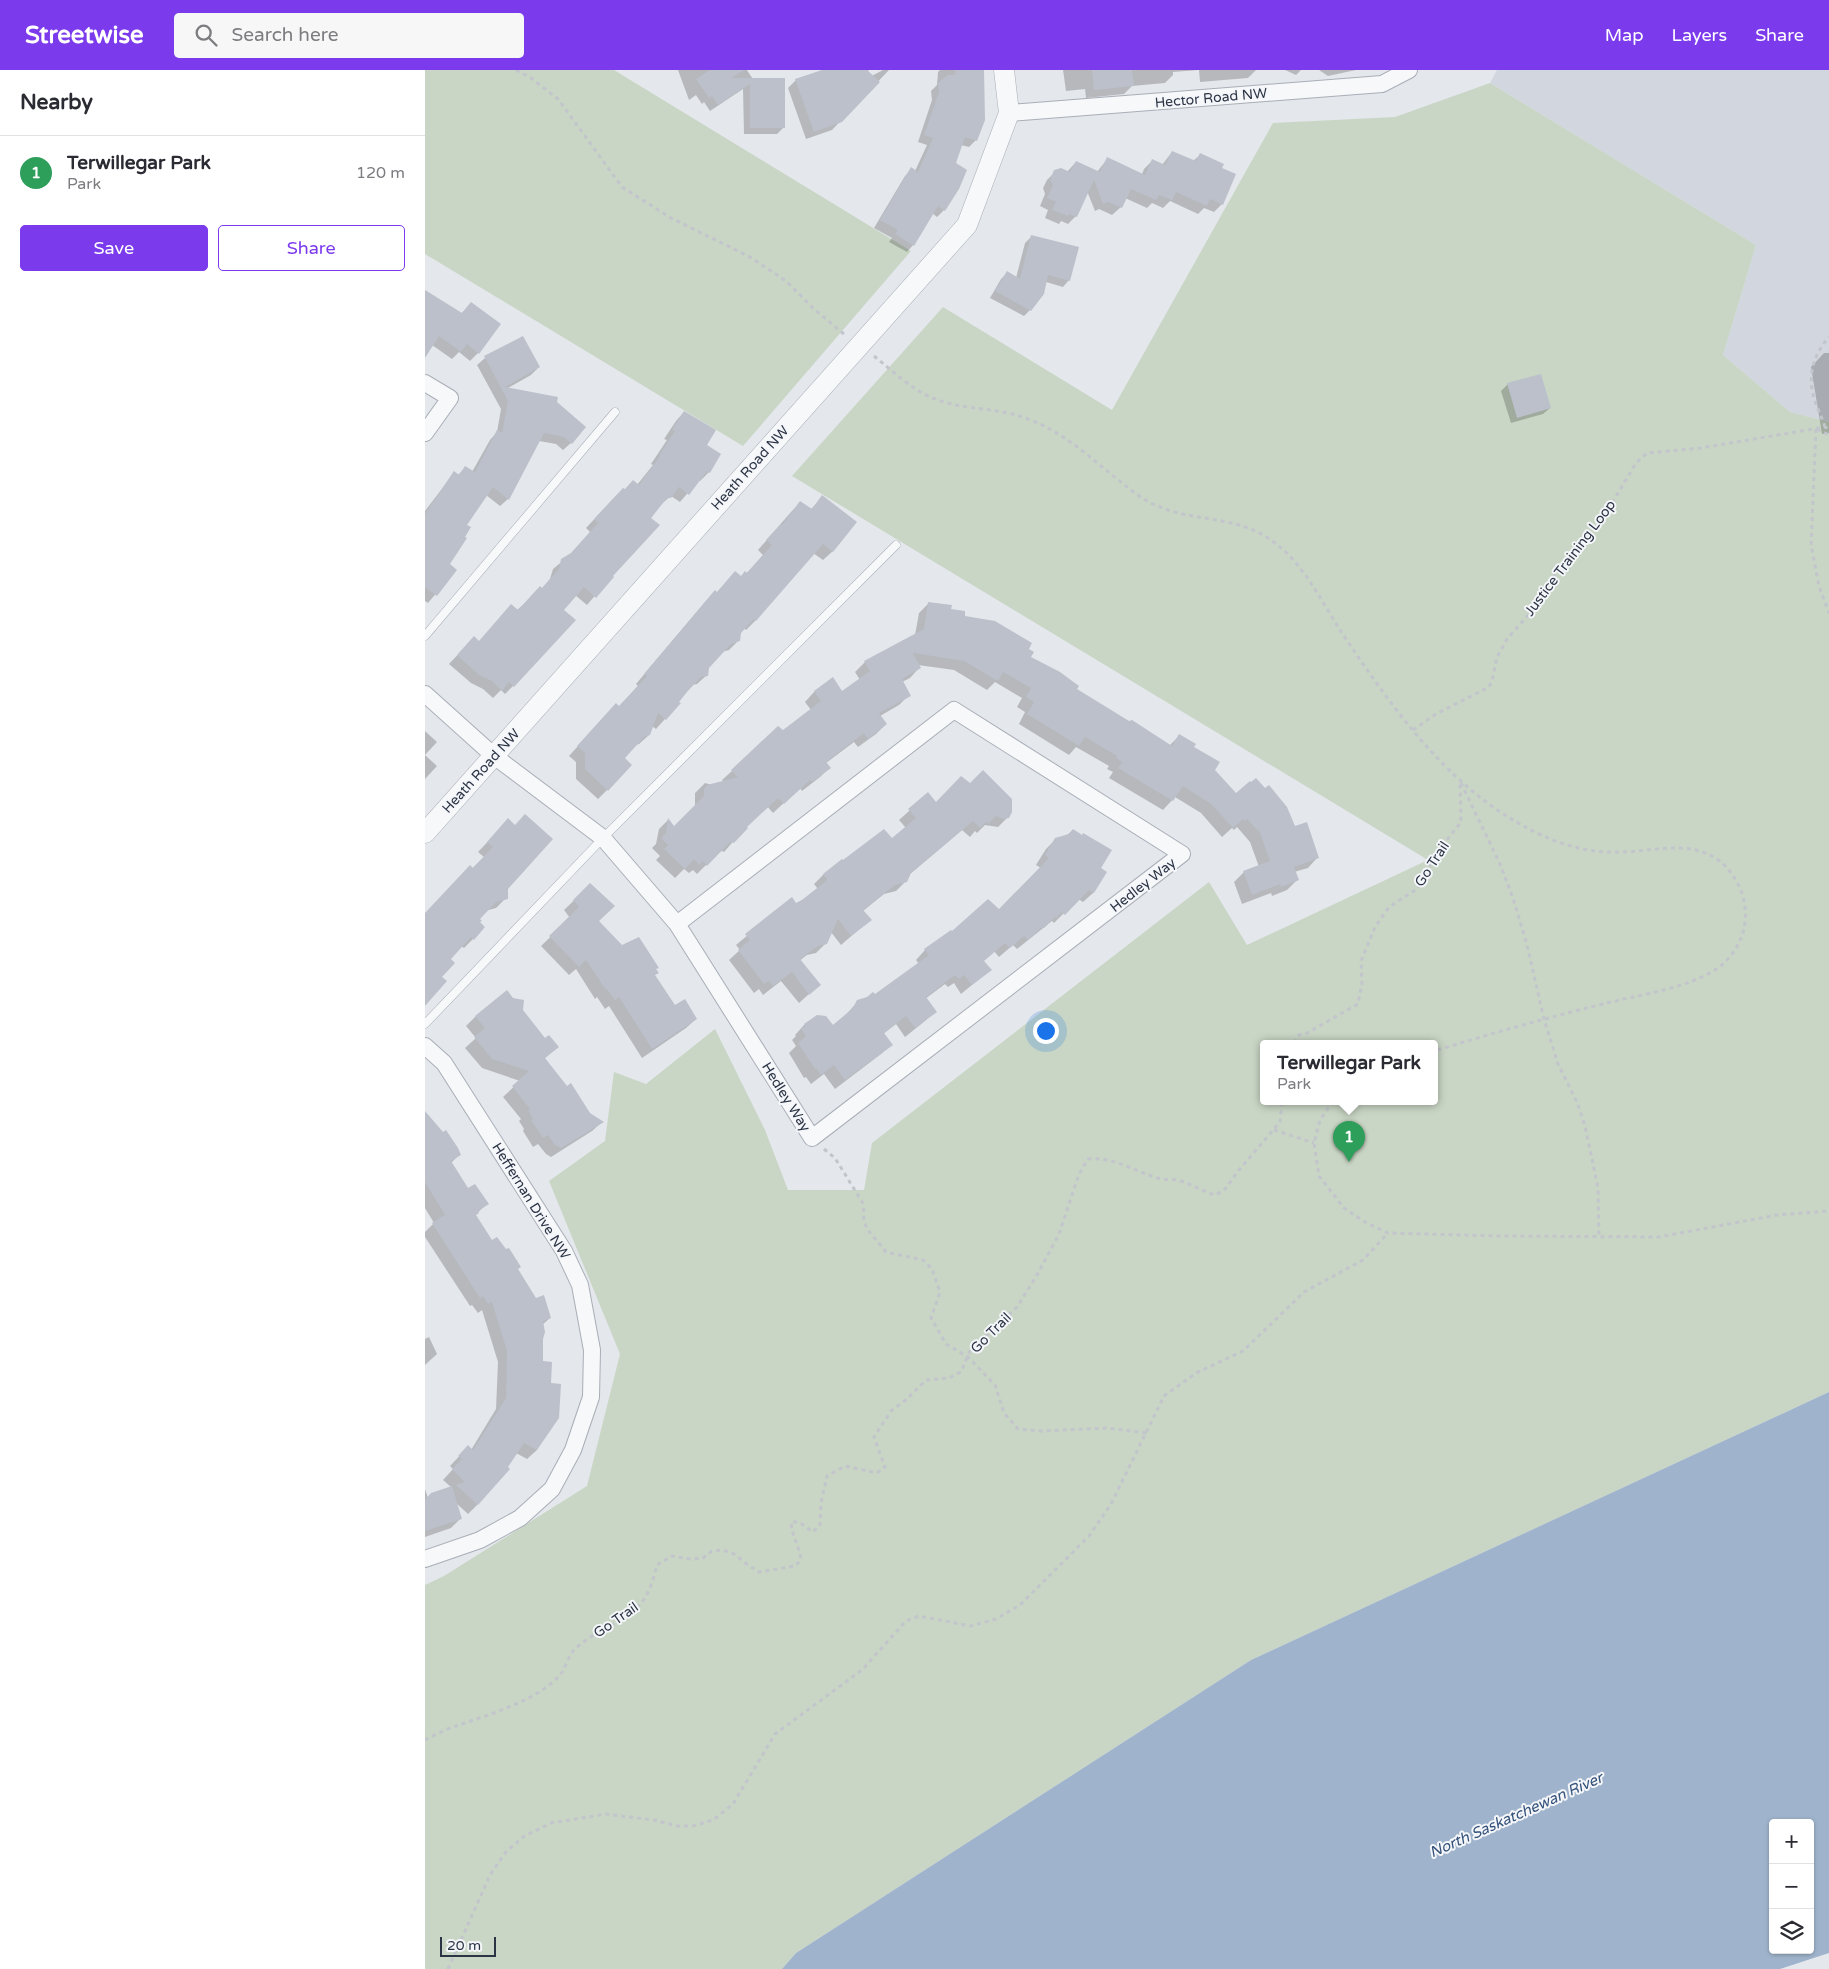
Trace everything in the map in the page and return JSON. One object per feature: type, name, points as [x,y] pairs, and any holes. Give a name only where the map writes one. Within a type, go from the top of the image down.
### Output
[{"type":"street","name":"Heath Road NW","points":[[425,833],[967,226],[1009,114],[1004,70]]},
{"type":"street","name":"Hector Road NW","points":[[1009,114],[1382,84],[1409,70]]},
{"type":"street","points":[[425,383],[450,398],[425,433]]},
{"type":"street","name":"Hedley Way","points":[[425,694],[494,756],[603,838],[677,924],[812,1138],[1182,854],[954,710],[677,924]]},
{"type":"street","name":"Heffernan Drive NW","points":[[425,1046],[444,1063],[564,1251],[580,1285],[593,1350],[591,1397],[573,1450],[553,1489],[520,1518],[480,1540],[425,1559]]},
{"type":"lane","points":[[425,636],[615,412]]},
{"type":"lane","points":[[425,1024],[603,838],[895,545]]},
{"type":"path","points":[[517,70],[531,78],[558,99],[622,187],[671,218],[750,257],[786,281],[839,331],[923,394],[943,402],[1003,411],[1035,421],[1069,441],[1137,494],[1153,504],[1194,516],[1236,523],[1257,531],[1275,543],[1294,560],[1376,683],[1413,730],[1460,780],[1483,800],[1520,825],[1569,846],[1609,852],[1673,847],[1698,849],[1723,863],[1734,876],[1742,891],[1745,907],[1745,924],[1736,950],[1717,969],[1688,982],[1544,1019],[1438,1050]]},
{"type":"path","points":[[1827,428],[1814,397],[1811,380],[1815,358],[1820,347],[1829,337]]},
{"type":"path","name":"Justice Training Loop","points":[[1413,730],[1436,714],[1489,687],[1497,658],[1507,639],[1538,604],[1554,576],[1603,518],[1637,463],[1647,453],[1701,448],[1827,428]]},
{"type":"path","points":[[1829,435],[1816,429],[1811,545],[1819,586],[1829,613]]},
{"type":"path","points":[[1460,780],[1501,864],[1527,945],[1544,1019],[1558,1064],[1577,1102],[1585,1126],[1598,1188],[1599,1237]]},
{"type":"path","name":"Go Trail","points":[[1296,1040],[1299,1035],[1307,1033],[1358,1004],[1362,983],[1361,961],[1375,928],[1389,907],[1417,889],[1435,857],[1461,822],[1460,780]]},
{"type":"path","name":"Go Trail","points":[[425,1740],[456,1726],[472,1722],[498,1711],[543,1690],[561,1675],[573,1650],[626,1615],[642,1601],[652,1583],[657,1565],[672,1556],[690,1559],[703,1558],[712,1551],[723,1550],[734,1554],[759,1572],[795,1566],[801,1560],[799,1548],[792,1536],[791,1522],[799,1522],[813,1532],[820,1525],[821,1503],[827,1476],[845,1466],[877,1473],[885,1467],[874,1437],[891,1411],[907,1399],[926,1380],[949,1378],[961,1372],[971,1351],[1017,1308],[1059,1234],[1079,1174],[1088,1159],[1102,1158],[1162,1179],[1178,1180],[1216,1196],[1225,1190],[1239,1170],[1280,1122],[1282,1105]]},
{"type":"path","points":[[1330,1105],[1320,1120],[1315,1144],[1319,1176],[1344,1208],[1365,1222],[1388,1233],[1659,1237],[1777,1215],[1829,1211]]},
{"type":"path","points":[[1273,1130],[1315,1144]]},
{"type":"path","points":[[812,1138],[835,1158],[864,1205],[862,1218],[867,1230],[876,1238],[886,1252],[923,1260],[932,1268],[940,1292],[931,1318],[946,1344],[967,1357],[995,1385],[1004,1413],[1018,1429],[1043,1431],[1107,1428],[1147,1433]]},
{"type":"path","points":[[448,1969],[490,1875],[505,1853],[523,1837],[551,1823],[606,1814],[654,1820],[677,1826],[693,1826],[713,1820],[733,1804],[775,1734],[862,1670],[906,1621],[919,1616],[971,1626],[996,1619],[1020,1605],[1089,1536],[1111,1504],[1164,1396],[1196,1373],[1243,1351],[1304,1292],[1363,1260],[1388,1233]]},
{"type":"shaded area","points":[[1497,70],[1829,70],[1829,422],[1790,412],[1723,355],[1756,245],[1490,83]]},
{"type":"green space","points":[[425,70],[614,70],[911,251],[743,446],[425,254]]},
{"type":"green space","points":[[1490,83],[1756,245],[1723,355],[1790,412],[1829,422],[1829,1392],[1251,1660],[796,1953],[782,1969],[425,1969],[425,1585],[444,1576],[587,1486],[620,1354],[549,1181],[605,1141],[614,1072],[646,1084],[715,1029],[765,1130],[788,1190],[864,1190],[872,1143],[1209,882],[1247,945],[1428,860],[792,476],[943,307],[1112,410],[1273,123],[1395,117]]},
{"type":"water","name":"North Saskatchewan River","points":[[1829,1392],[1829,1953],[1780,1969],[782,1969],[796,1953],[1251,1660]]},
{"type":"building","points":[[710,70],[744,70],[731,78],[785,78],[785,128],[750,128],[750,84],[718,105],[712,96],[709,98],[696,79]]},
{"type":"building","points":[[822,70],[867,70],[880,82],[842,122],[814,132],[795,79]]},
{"type":"building","points":[[955,70],[984,70],[985,120],[977,141],[965,137],[956,163],[967,170],[959,189],[945,211],[938,206],[914,246],[895,234],[898,230],[880,220],[911,167],[918,172],[933,138],[924,135],[939,92],[938,83],[948,75],[955,75]]},
{"type":"building","points":[[1092,70],[1132,70],[1134,86],[1094,90]]},
{"type":"building","points":[[1172,151],[1196,161],[1200,153],[1224,164],[1222,168],[1236,174],[1223,205],[1210,199],[1207,206],[1176,192],[1172,200],[1159,195],[1156,200],[1131,189],[1122,208],[1108,202],[1103,204],[1094,180],[1077,217],[1052,210],[1056,202],[1047,198],[1053,185],[1050,180],[1054,170],[1061,168],[1070,172],[1076,161],[1100,172],[1107,157],[1145,175],[1152,159],[1165,165]]},
{"type":"building","points":[[1031,235],[1079,247],[1070,281],[1048,275],[1044,294],[1031,311],[995,291],[1007,271],[1020,279]]},
{"type":"building","points":[[425,290],[462,313],[471,302],[501,324],[479,354],[467,344],[461,352],[439,336],[425,358]]},
{"type":"building","points":[[523,336],[540,367],[505,387],[558,397],[557,402],[586,427],[572,444],[564,437],[544,433],[509,500],[493,487],[467,525],[471,527],[465,537],[467,538],[450,564],[457,570],[437,596],[425,587],[425,514],[454,471],[459,475],[465,466],[475,472],[497,430],[502,433],[508,401],[484,356]]},
{"type":"building","points":[[1541,374],[1551,408],[1517,418],[1507,383]]},
{"type":"building","points":[[684,411],[716,430],[707,445],[721,454],[710,473],[707,471],[689,495],[679,487],[671,498],[667,498],[651,518],[660,525],[613,576],[596,598],[584,587],[564,610],[576,620],[514,687],[509,682],[502,691],[492,681],[479,675],[457,655],[474,636],[479,641],[511,604],[518,610],[540,586],[542,588],[559,569],[561,559],[571,553],[598,523],[594,519],[623,488],[625,489],[633,480],[639,485],[660,456],[675,431],[672,430]]},
{"type":"building","points":[[822,495],[857,522],[833,552],[823,544],[756,621],[754,619],[741,633],[740,641],[731,644],[709,668],[708,676],[701,677],[687,692],[679,702],[681,703],[666,720],[658,713],[650,735],[645,736],[625,758],[632,765],[608,791],[585,769],[585,753],[577,746],[616,703],[619,706],[647,676],[644,674],[715,590],[717,592],[735,571],[741,576],[745,571],[747,573],[772,545],[766,540],[782,525],[800,501],[812,509]]},
{"type":"building","points":[[928,602],[952,605],[951,609],[965,611],[965,616],[995,621],[1032,643],[1029,649],[1034,652],[1031,657],[1060,672],[1079,686],[1077,689],[1129,721],[1132,720],[1172,746],[1179,734],[1196,744],[1194,747],[1220,762],[1215,770],[1236,793],[1256,778],[1265,788],[1269,785],[1287,807],[1295,826],[1307,822],[1319,858],[1294,867],[1299,880],[1281,887],[1280,884],[1252,895],[1243,871],[1270,861],[1260,833],[1247,819],[1244,821],[1243,819],[1233,828],[1211,804],[1183,786],[1173,801],[1118,768],[1122,762],[1116,758],[1117,756],[1085,737],[1079,746],[1027,714],[1034,702],[1026,697],[1031,688],[1003,672],[998,681],[964,661],[913,653],[921,668],[902,679],[911,696],[879,713],[887,724],[868,739],[864,733],[826,762],[831,768],[812,782],[810,780],[784,804],[778,798],[747,827],[734,843],[729,843],[707,866],[703,861],[699,865],[694,859],[685,869],[664,849],[668,845],[661,838],[666,833],[668,818],[674,826],[704,796],[704,789],[707,785],[738,777],[731,770],[778,726],[783,730],[821,701],[814,691],[833,677],[842,691],[870,671],[864,661],[924,629]]},
{"type":"building","points":[[983,770],[1012,799],[1012,812],[1009,818],[1004,819],[996,816],[988,824],[986,822],[980,828],[973,821],[911,873],[907,882],[895,885],[863,910],[872,920],[851,936],[838,919],[827,944],[818,946],[800,959],[821,985],[809,995],[792,972],[773,986],[769,981],[764,984],[738,950],[750,940],[745,934],[792,897],[796,903],[802,900],[826,881],[827,879],[823,874],[884,829],[892,838],[916,818],[908,809],[928,792],[936,802],[961,776],[970,783]]},
{"type":"building","points":[[525,814],[553,839],[508,889],[508,899],[496,902],[480,919],[482,921],[480,922],[485,927],[474,940],[471,937],[451,959],[455,963],[442,977],[447,981],[425,1006],[425,913],[470,865],[473,868],[493,847],[487,842],[508,818],[515,825]]},
{"type":"building","points":[[1073,829],[1112,850],[1101,868],[1107,872],[1094,893],[1089,890],[1065,915],[1062,912],[1028,940],[1024,936],[1010,948],[1005,943],[984,961],[992,970],[972,985],[964,975],[959,979],[955,975],[926,997],[937,1012],[915,1028],[906,1016],[884,1033],[893,1045],[845,1080],[834,1065],[821,1075],[815,1069],[798,1043],[806,1036],[801,1029],[805,1026],[804,1024],[817,1015],[826,1016],[833,1025],[853,1008],[857,1000],[867,997],[873,992],[875,994],[929,955],[924,949],[952,931],[988,899],[999,909],[1049,858],[1045,855],[1055,838],[1069,834]]},
{"type":"building","points":[[590,883],[615,906],[599,921],[622,945],[639,937],[659,968],[656,969],[659,973],[655,975],[675,1005],[685,999],[697,1019],[652,1049],[619,997],[615,1000],[606,990],[586,960],[579,967],[549,936],[579,907],[573,900]]},
{"type":"building","points":[[507,990],[513,998],[524,1000],[523,1010],[545,1038],[549,1035],[559,1047],[545,1058],[567,1086],[571,1083],[590,1113],[604,1122],[561,1148],[555,1145],[548,1135],[543,1138],[531,1120],[533,1119],[528,1110],[530,1109],[512,1086],[529,1071],[492,1059],[474,1037],[485,1028],[475,1016]]},
{"type":"building","points":[[425,1111],[443,1132],[446,1130],[458,1148],[461,1155],[451,1161],[468,1188],[475,1184],[489,1204],[478,1211],[479,1213],[476,1215],[492,1240],[497,1237],[506,1249],[509,1248],[521,1267],[518,1269],[536,1298],[544,1295],[551,1318],[543,1321],[545,1332],[543,1339],[543,1361],[552,1362],[551,1383],[561,1384],[559,1418],[537,1450],[524,1443],[508,1467],[510,1469],[478,1505],[456,1485],[465,1482],[452,1469],[462,1459],[458,1456],[468,1445],[473,1450],[506,1398],[507,1351],[492,1302],[488,1304],[483,1296],[480,1298],[432,1223],[445,1215],[425,1182]]},
{"type":"building","points":[[452,1486],[462,1519],[425,1531],[425,1500],[431,1493]]},
{"type":"place","name":"Terwillegar Park","points":[[1349,1162]]}]
